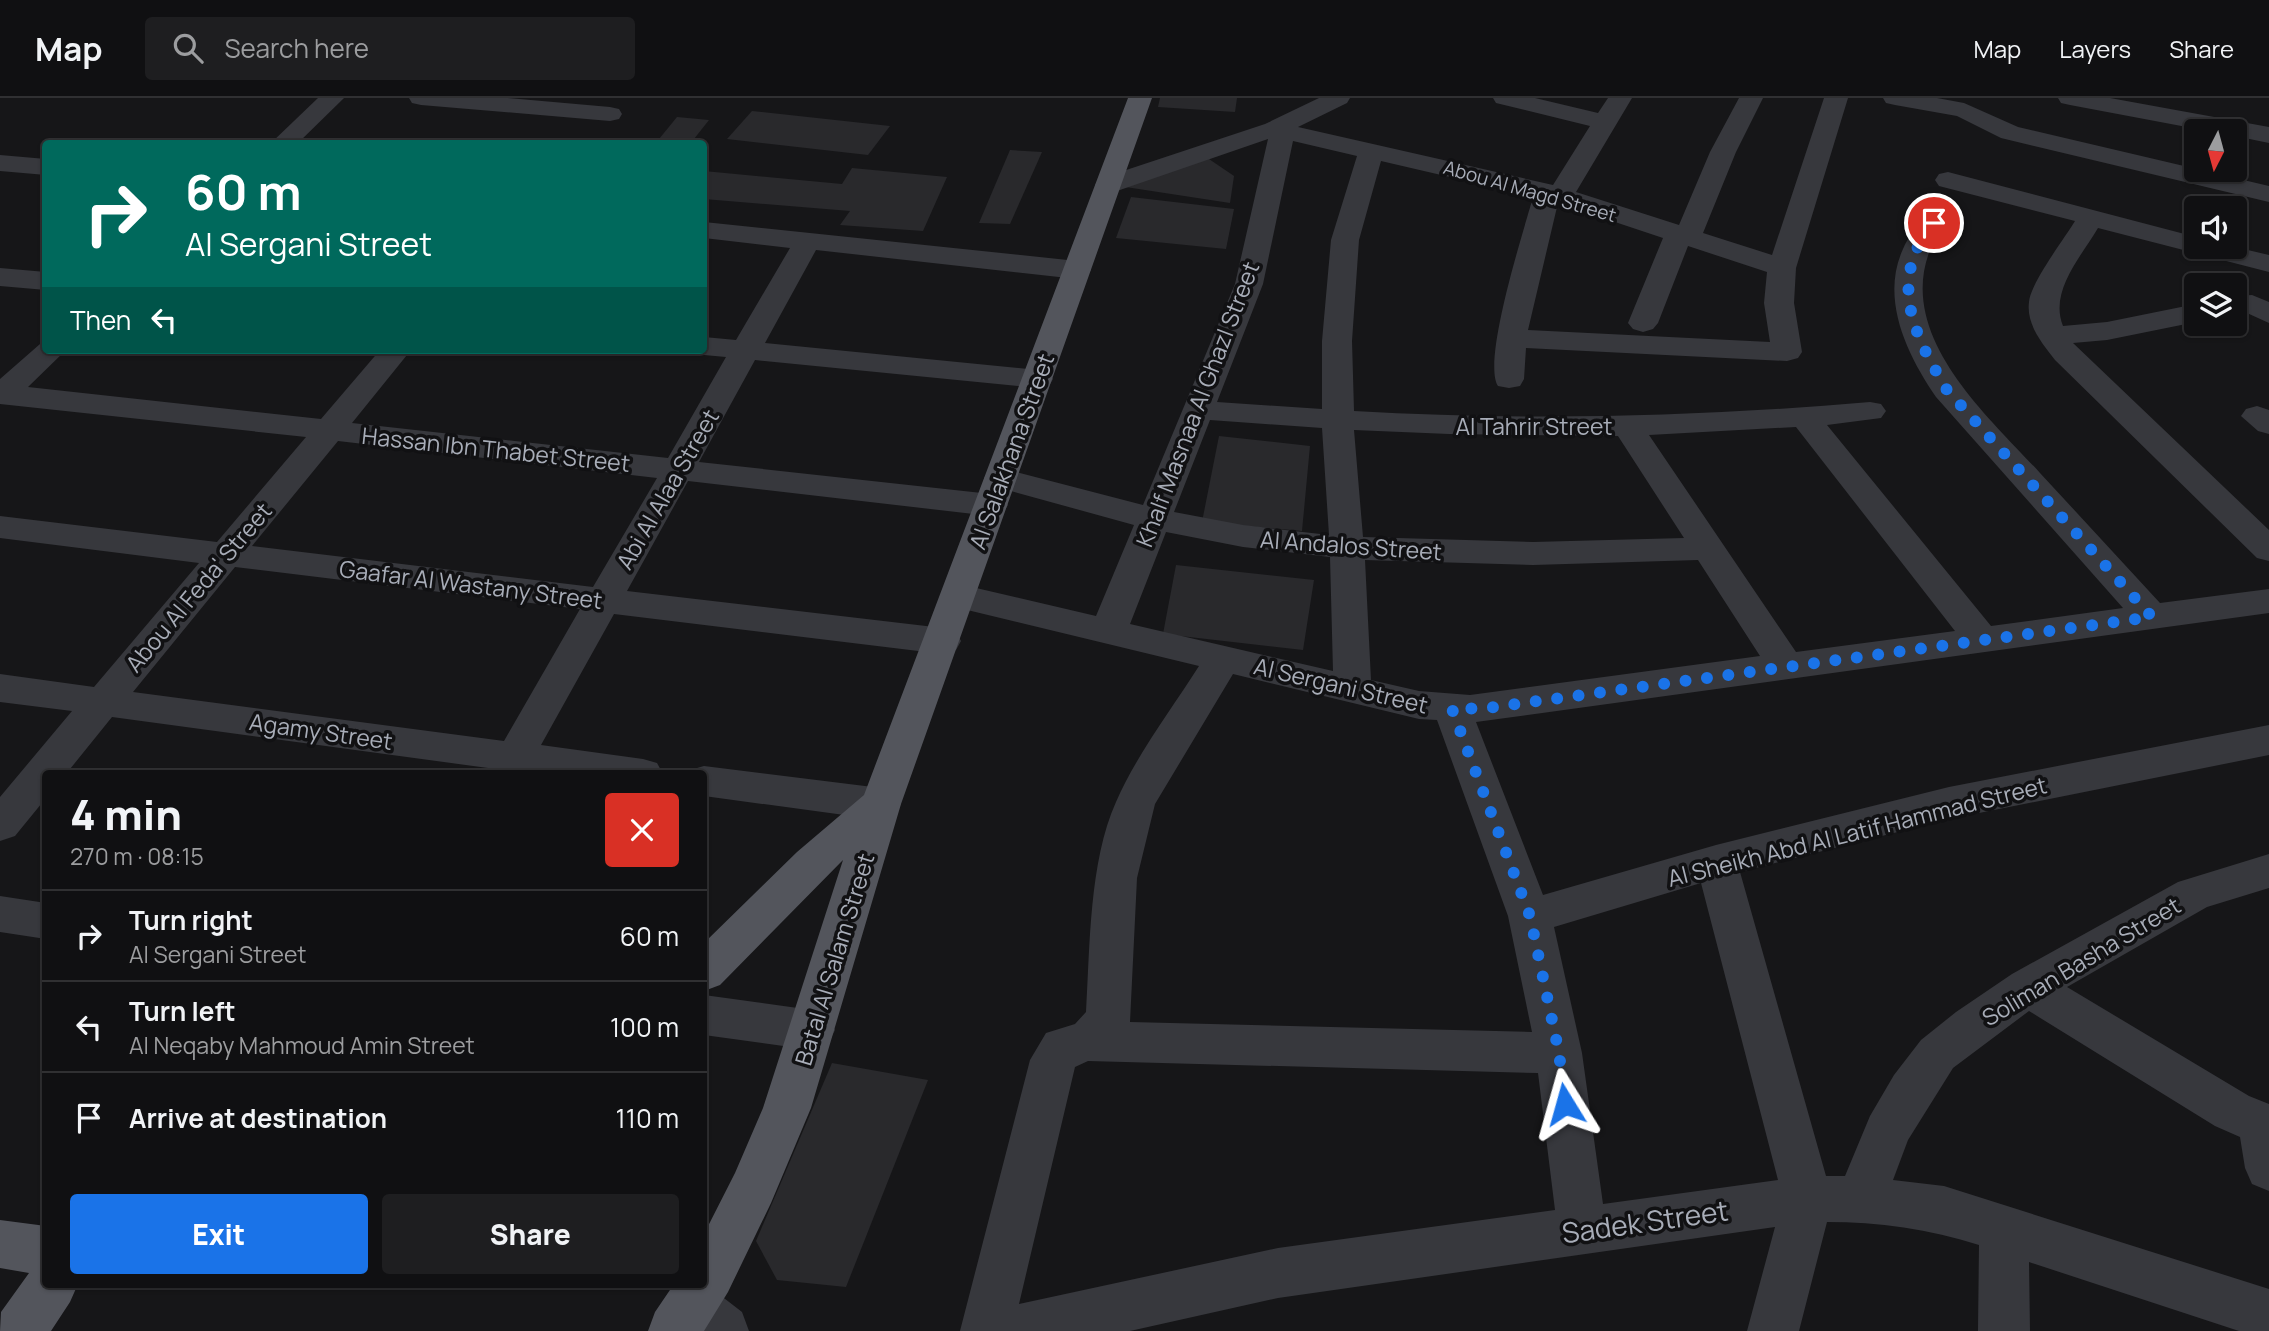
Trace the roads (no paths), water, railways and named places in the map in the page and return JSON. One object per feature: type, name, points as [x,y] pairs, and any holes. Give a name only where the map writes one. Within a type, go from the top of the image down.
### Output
[{"type":"main road","name":"Al Salakhana Street","points":[[881,804],[1140,98]]},
{"type":"main road","name":"Batal Al Salam Street","points":[[707,969],[800,873],[836,839],[881,804]]},
{"type":"main road","name":"Batal Al Salam Street","points":[[691,1323],[787,1108],[881,804]]},
{"type":"main road","points":[[0,1244],[42,1250]]},
{"type":"main road","points":[[20,1331],[48,1288]]},
{"type":"street","points":[[286,140],[332,98]]},
{"type":"street","points":[[421,98],[617,106]]},
{"type":"street","points":[[1108,185],[1278,130],[1338,98]]},
{"type":"street","points":[[1504,98],[1604,122]]},
{"type":"street","points":[[1510,379],[1511,338],[1544,204],[1565,189],[1620,98]]},
{"type":"street","points":[[1643,323],[1751,98]]},
{"type":"street","points":[[1511,338],[1782,354],[1787,351],[1779,303],[1782,268],[1836,98]]},
{"type":"street","points":[[1895,98],[1964,110],[2010,134],[2269,194]]},
{"type":"street","points":[[2070,98],[2269,135]]},
{"type":"street","points":[[592,134],[617,106]]},
{"type":"street","name":"Abou Al Magd Street","points":[[1278,130],[1556,194],[1782,268]]},
{"type":"street","name":"Khalf Masnaa Al Ghazl Street","points":[[1108,632],[1249,284],[1278,130]]},
{"type":"street","points":[[1352,688],[1347,549],[1338,421],[1337,341],[1345,240],[1372,150]]},
{"type":"street","points":[[0,163],[42,167]]},
{"type":"street","points":[[1948,180],[2184,242]]},
{"type":"street","points":[[2091,217],[2049,286],[2043,302],[2045,318],[2052,336],[2101,389],[2269,550]]},
{"type":"street","points":[[1934,223],[1917,249],[1908,280],[1910,314],[1923,351],[1947,390],[2152,617]]},
{"type":"street","points":[[707,230],[1077,270]]},
{"type":"street","name":"Abi Al Alaa Street","points":[[510,765],[808,240]]},
{"type":"street","points":[[2247,258],[2269,264]]},
{"type":"street","points":[[0,277],[42,281]]},
{"type":"street","points":[[2247,304],[2252,304],[2269,314]]},
{"type":"street","points":[[2052,336],[2107,331],[2184,315]]},
{"type":"street","points":[[707,346],[1038,379]]},
{"type":"street","points":[[1,394],[46,354]]},
{"type":"street","name":"Abou Al Feda' Street","points":[[46,770],[393,354]]},
{"type":"street","name":"Hassan Ibn Thabet Street","points":[[1,394],[678,470],[996,492]]},
{"type":"street","name":"Al Tahrir Street","points":[[1197,410],[1338,421],[1477,427],[1710,425],[1806,419],[1870,411]]},
{"type":"street","points":[[1806,419],[1982,640]]},
{"type":"street","points":[[1628,426],[1786,666]]},
{"type":"street","name":"Al Andalos Street","points":[[996,492],[1154,518],[1240,536],[1347,549],[1510,554],[1708,548]]},
{"type":"street","name":"Gaafar Al Wastany Street","points":[[0,527],[943,641]]},
{"type":"street","name":"Al Sergani Street","points":[[959,596],[1419,705],[1452,709],[1487,708],[2269,601]]},
{"type":"street","points":[[1088,1041],[1108,1020],[1116,878],[1135,804],[1150,775],[1223,659]]},
{"type":"street","name":"Agamy Street","points":[[0,688],[510,765],[584,770]]},
{"type":"street","points":[[1452,709],[1530,916],[1559,1053],[1582,1230]]},
{"type":"street","name":"Al Sheikh Abd Al Latif Hammad Street","points":[[1530,916],[1716,862],[1950,803],[2269,740]]},
{"type":"street","name":"Abou Al Feda' Street","points":[[0,825],[42,775]]},
{"type":"street","points":[[707,781],[881,804]]},
{"type":"street","points":[[1716,862],[1808,1199],[1773,1331]]},
{"type":"street","name":"Soliman Basha Street","points":[[1861,1199],[1887,1131],[1911,1090],[1937,1054],[2028,987],[2193,894],[2269,871]]},
{"type":"street","points":[[0,914],[42,920]]},
{"type":"street","points":[[2028,987],[2232,1111],[2267,1140]]},
{"type":"street","points":[[707,1015],[812,1030]]},
{"type":"street","points":[[986,1331],[1053,1060],[1062,1047],[1088,1041],[1559,1053]]},
{"type":"street","name":"Sadek Street","points":[[1013,1331],[1278,1273],[1808,1199],[1861,1199],[1944,1210],[2269,1315]]},
{"type":"street","points":[[2004,1229],[2004,1331]]}]
